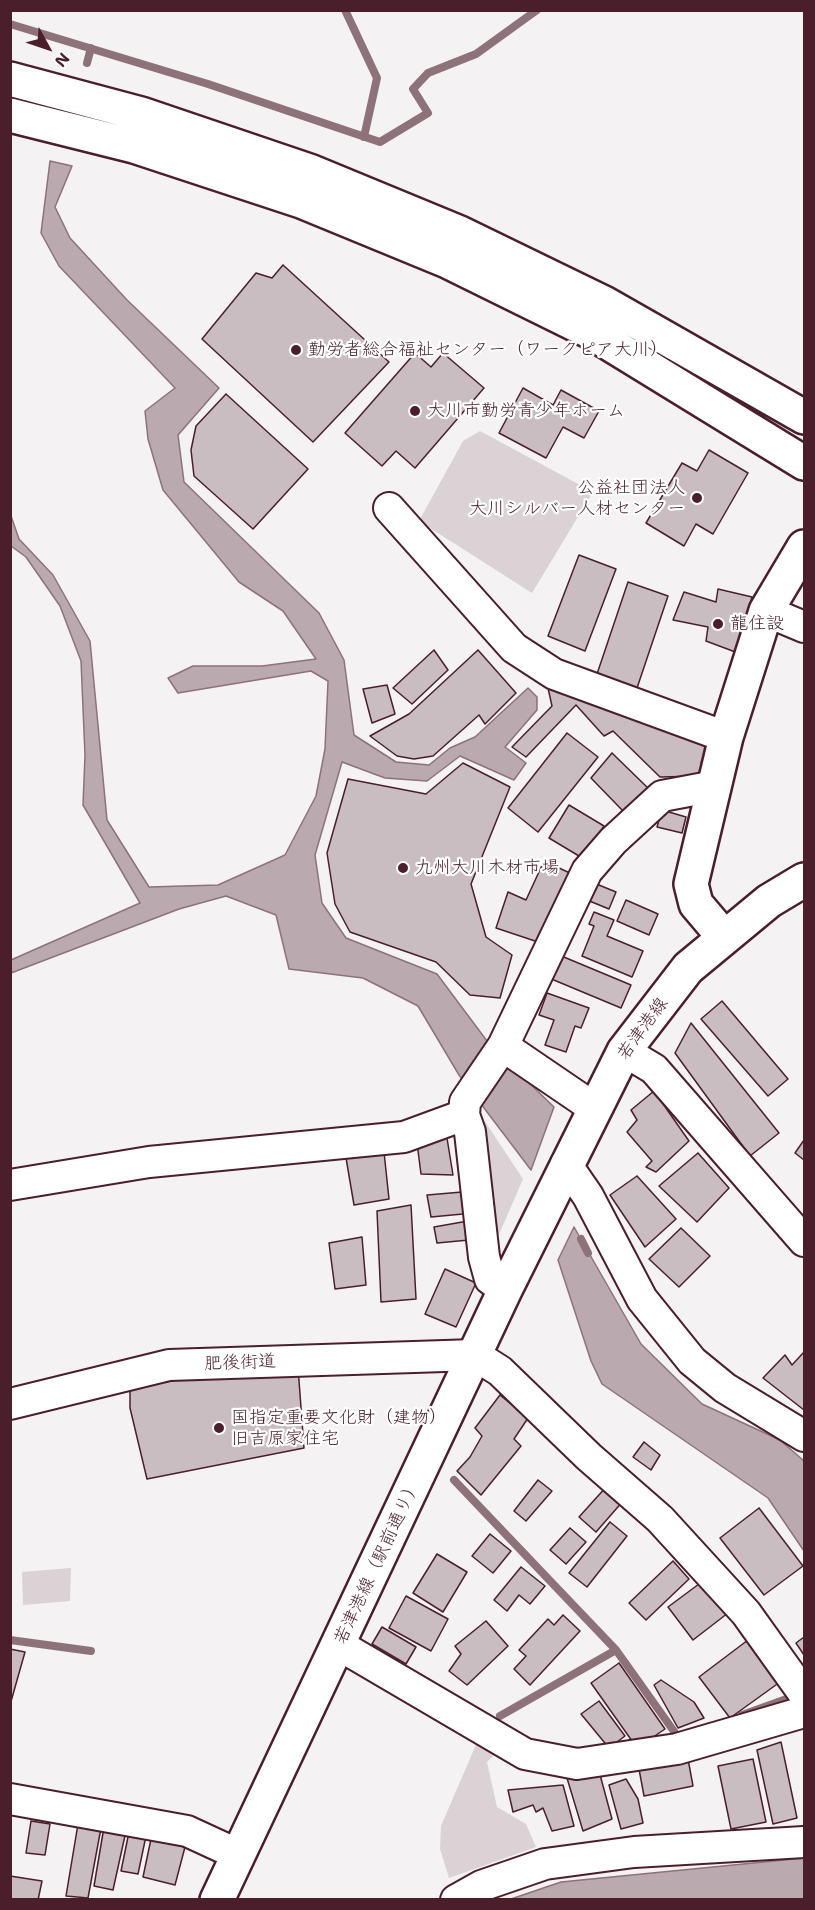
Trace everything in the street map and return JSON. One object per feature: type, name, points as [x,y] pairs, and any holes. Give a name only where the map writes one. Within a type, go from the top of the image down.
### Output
[{"type":"street","points":[[10,79],[141,114],[312,172],[460,232],[604,303],[804,417]]},
{"type":"street","points":[[10,115],[134,146],[301,201],[447,261],[590,331],[804,463]]},
{"type":"street","points":[[389,508],[514,648],[554,674],[726,737]]},
{"type":"street","points":[[724,937],[696,904],[691,884],[726,737],[766,611],[804,547]]},
{"type":"street","points":[[766,611],[804,627]]},
{"type":"street","points":[[10,1185],[149,1162],[404,1137],[464,1108],[503,1046],[587,871],[613,840],[662,796],[715,786]]},
{"type":"street","name":"若津港線","points":[[537,1223],[624,1051],[688,968],[770,901],[804,880]]},
{"type":"street","points":[[503,1046],[594,1108]]},
{"type":"street","points":[[624,1051],[654,1069],[804,1241]]},
{"type":"street","points":[[464,1108],[470,1132],[484,1257],[490,1279],[505,1290]]},
{"type":"street","points":[[562,1173],[588,1196],[642,1299],[692,1361],[725,1388],[804,1436]]},
{"type":"street","name":"若津港線（駅前通り）","points":[[217,1899],[537,1223]]},
{"type":"street","points":[[475,1355],[500,1371],[589,1457],[660,1519],[746,1613],[804,1694]]},
{"type":"street","name":"肥後街道","points":[[10,1404],[169,1365],[475,1355]]},
{"type":"street","points":[[339,1645],[525,1755],[577,1764],[677,1749],[804,1712]]},
{"type":"street","points":[[10,1799],[187,1831],[239,1855]]},
{"type":"street","points":[[456,1899],[481,1886],[545,1864],[634,1852],[804,1842]]},
{"type":"shaded area","points":[[50,161],[72,166],[55,207],[70,238],[127,300],[219,388],[178,435],[184,482],[319,613],[344,660],[354,735],[396,762],[429,765],[450,748],[475,737],[528,688],[537,697],[537,710],[505,747],[526,763],[514,780],[460,756],[427,781],[385,778],[342,762],[315,855],[322,903],[346,938],[437,974],[490,1045],[554,1107],[531,1170],[459,1075],[418,1006],[363,978],[289,969],[276,915],[226,896],[179,909],[11,973],[11,960],[140,903],[83,805],[85,755],[81,661],[60,606],[26,557],[11,546],[10,513],[19,539],[53,575],[90,641],[107,820],[149,887],[218,885],[285,855],[316,796],[325,749],[328,681],[311,671],[178,693],[168,678],[193,666],[262,666],[316,659],[283,611],[239,582],[163,490],[148,439],[145,411],[175,388],[59,266],[41,233]]},
{"type":"shaded area","points":[[480,431],[593,492],[532,593],[419,521],[463,441]]},
{"type":"shaded area","points":[[482,1117],[523,1179],[497,1239]]},
{"type":"shaded area","points":[[574,1227],[641,1344],[702,1404],[780,1440],[804,1461],[804,1551],[768,1498],[602,1384],[591,1361],[558,1260]]},
{"type":"shaded area","points":[[71,1568],[70,1601],[23,1605],[22,1572]]},
{"type":"shaded area","points":[[481,1733],[502,1747],[487,1762],[497,1807],[526,1824],[536,1847],[449,1878],[440,1849],[441,1826]]},
{"type":"shaded area","points":[[804,1858],[804,1899],[511,1899],[561,1882]]},
{"type":"building","name":"勤労者総合福祉センター（ワークピア大川）","points":[[283,265],[389,362],[313,442],[202,339],[256,273],[272,278]]},
{"type":"building","name":"大川市勤労青少年ホーム","points":[[415,353],[431,367],[443,353],[484,388],[415,468],[396,451],[382,466],[345,433]]},
{"type":"building","points":[[523,388],[553,405],[561,390],[599,411],[584,438],[563,427],[546,458],[499,433]]},
{"type":"building","points":[[226,394],[308,469],[253,529],[194,476],[191,450],[196,426]]},
{"type":"building","name":"公益社団法人 大川シルバー人材センター","points":[[709,450],[748,473],[713,534],[696,524],[684,546],[646,523],[682,463],[697,471]]},
{"type":"building","points":[[579,555],[616,569],[585,651],[548,636]]},
{"type":"building","points":[[628,582],[668,596],[636,691],[596,677]]},
{"type":"building","name":"龍住設","points":[[718,589],[752,597],[738,653],[706,641],[708,627],[673,620],[684,592],[716,602]]},
{"type":"building","points":[[434,650],[448,670],[412,704],[393,688]]},
{"type":"building","points":[[478,650],[516,693],[485,724],[479,715],[433,756],[414,759],[397,756],[370,736],[409,714]]},
{"type":"building","points":[[546,679],[712,739],[702,776],[660,777],[613,731],[604,736],[576,705],[526,757],[512,747],[552,706]]},
{"type":"building","points":[[387,685],[395,714],[372,723],[363,689]]},
{"type":"building","points":[[567,733],[598,757],[538,832],[508,808]]},
{"type":"building","points":[[612,753],[650,790],[623,811],[591,778]]},
{"type":"building","name":"九州大川木材市場","points":[[463,763],[510,787],[471,884],[486,937],[512,955],[500,998],[470,995],[436,962],[350,932],[335,904],[327,853],[348,779],[426,794]]},
{"type":"building","points":[[569,805],[604,826],[584,859],[549,838]]},
{"type":"building","points":[[662,810],[686,817],[682,833],[657,827]]},
{"type":"building","points":[[544,861],[572,874],[541,943],[496,928],[508,892],[526,900]]},
{"type":"building","points":[[594,883],[616,892],[609,909],[587,900]]},
{"type":"building","points":[[626,900],[658,914],[649,935],[617,921]]},
{"type":"building","points":[[594,912],[614,920],[607,936],[643,951],[632,977],[582,956],[594,926],[589,924]]},
{"type":"building","points":[[559,955],[631,985],[621,1008],[549,978]]},
{"type":"building","points":[[547,993],[589,1008],[581,1028],[575,1026],[566,1052],[545,1045],[554,1020],[539,1015]]},
{"type":"building","points":[[722,1001],[788,1079],[768,1096],[701,1019]]},
{"type":"building","points":[[691,1023],[779,1133],[750,1156],[675,1053]]},
{"type":"building","points":[[654,1091],[689,1141],[656,1172],[646,1167],[652,1161],[627,1132],[637,1120],[631,1110]]},
{"type":"building","points":[[446,1132],[453,1175],[421,1174],[417,1143]]},
{"type":"building","points":[[804,1140],[804,1160],[795,1153]]},
{"type":"building","points":[[345,1152],[384,1152],[389,1199],[354,1205]]},
{"type":"building","points":[[698,1153],[729,1188],[697,1222],[659,1186]]},
{"type":"building","points":[[637,1176],[676,1219],[645,1247],[610,1195]]},
{"type":"building","points":[[462,1192],[463,1214],[431,1217],[427,1195]]},
{"type":"building","points":[[411,1205],[416,1299],[381,1302],[377,1211]]},
{"type":"building","points":[[468,1221],[469,1240],[437,1243],[434,1227]]},
{"type":"building","points":[[681,1228],[710,1256],[679,1287],[649,1259]]},
{"type":"building","points":[[362,1237],[366,1285],[335,1289],[329,1243]]},
{"type":"building","points":[[445,1269],[476,1283],[456,1327],[425,1314]]},
{"type":"building","points":[[804,1352],[804,1410],[763,1378],[785,1355],[792,1365]]},
{"type":"building","name":"国指定重要文化財（建物） 旧吉原家住宅","points":[[298,1367],[304,1448],[147,1479],[130,1408],[130,1388],[236,1370]]},
{"type":"building","points":[[500,1395],[528,1418],[514,1439],[521,1446],[481,1495],[457,1471],[470,1457],[482,1436],[475,1428]]},
{"type":"building","points":[[644,1442],[660,1455],[651,1470],[633,1457]]},
{"type":"building","points":[[538,1480],[552,1491],[526,1521],[514,1511]]},
{"type":"building","points":[[607,1486],[624,1500],[596,1532],[579,1517]]},
{"type":"building","points":[[759,1508],[803,1566],[764,1595],[720,1538]]},
{"type":"building","points":[[610,1522],[627,1536],[587,1587],[569,1573]]},
{"type":"building","points":[[570,1528],[586,1542],[566,1564],[550,1550]]},
{"type":"building","points":[[490,1534],[511,1551],[493,1573],[472,1556]]},
{"type":"building","points":[[437,1554],[467,1572],[443,1612],[413,1593]]},
{"type":"building","points":[[673,1561],[689,1579],[646,1620],[629,1603]]},
{"type":"building","points":[[521,1567],[545,1586],[530,1604],[519,1595],[507,1611],[494,1600]]},
{"type":"building","points":[[703,1581],[728,1613],[693,1640],[668,1607]]},
{"type":"building","points":[[406,1596],[448,1619],[431,1651],[389,1628]]},
{"type":"building","points":[[563,1615],[580,1631],[530,1685],[514,1669],[526,1656],[519,1650],[548,1619],[554,1625]]},
{"type":"building","points":[[486,1621],[508,1646],[467,1685],[449,1671],[461,1654],[455,1646]]},
{"type":"building","points":[[382,1627],[416,1647],[406,1664],[372,1644]]},
{"type":"building","points":[[804,1637],[804,1655],[796,1643]]},
{"type":"building","points":[[748,1640],[780,1682],[730,1718],[699,1677]]},
{"type":"building","points":[[10,1649],[25,1652],[10,1705]]},
{"type":"building","points":[[619,1663],[665,1729],[637,1748],[591,1683]]},
{"type":"building","points":[[661,1680],[694,1702],[704,1718],[678,1728],[654,1685]]},
{"type":"building","points":[[599,1701],[625,1736],[609,1748],[581,1714]]},
{"type":"building","points":[[781,1742],[797,1818],[773,1824],[757,1750]]},
{"type":"building","points":[[688,1759],[693,1786],[644,1796],[639,1769]]},
{"type":"building","points":[[753,1759],[766,1822],[731,1829],[718,1766]]},
{"type":"building","points":[[599,1771],[612,1819],[583,1831],[567,1778]]},
{"type":"building","points":[[626,1779],[638,1799],[643,1823],[621,1829],[609,1785]]},
{"type":"building","points":[[563,1785],[574,1826],[552,1831],[543,1808],[536,1812],[533,1805],[513,1812],[508,1790]]},
{"type":"building","points":[[31,1821],[50,1824],[45,1855],[26,1853]]},
{"type":"building","points":[[78,1824],[101,1828],[88,1898],[66,1896]]},
{"type":"building","points":[[104,1827],[126,1831],[113,1890],[94,1886]]},
{"type":"building","points":[[129,1832],[146,1836],[138,1874],[121,1871]]},
{"type":"building","points":[[151,1839],[185,1847],[175,1885],[143,1877]]},
{"type":"building","points":[[10,1876],[42,1881],[38,1900],[10,1900]]},
{"type":"waterway","points":[[345,10],[377,78],[364,137]]},
{"type":"waterway","points":[[10,24],[208,84],[380,142],[428,113],[413,89],[428,73],[476,54],[537,10]]},
{"type":"waterway","points":[[87,63],[91,48]]},
{"type":"waterway","points":[[581,1239],[588,1253]]},
{"type":"waterway","points":[[454,1480],[616,1650],[678,1737],[683,1735]]},
{"type":"waterway","points":[[10,1640],[91,1651]]},
{"type":"waterway","points":[[500,1716],[616,1650]]},
{"type":"waterway","points":[[742,1715],[792,1697]]},
{"type":"place","name":"勤労者総合福祉センター（ワークピア大川）","points":[[296,350]]},
{"type":"place","name":"大川市勤労青少年ホーム","points":[[415,411]]},
{"type":"place","name":"公益社団法人 大川シルバー人材センター","points":[[697,498]]},
{"type":"place","name":"龍住設","points":[[718,624]]},
{"type":"place","name":"九州大川木材市場","points":[[403,868]]},
{"type":"place","name":"国指定重要文化財（建物） 旧吉原家住宅","points":[[219,1428]]}]
